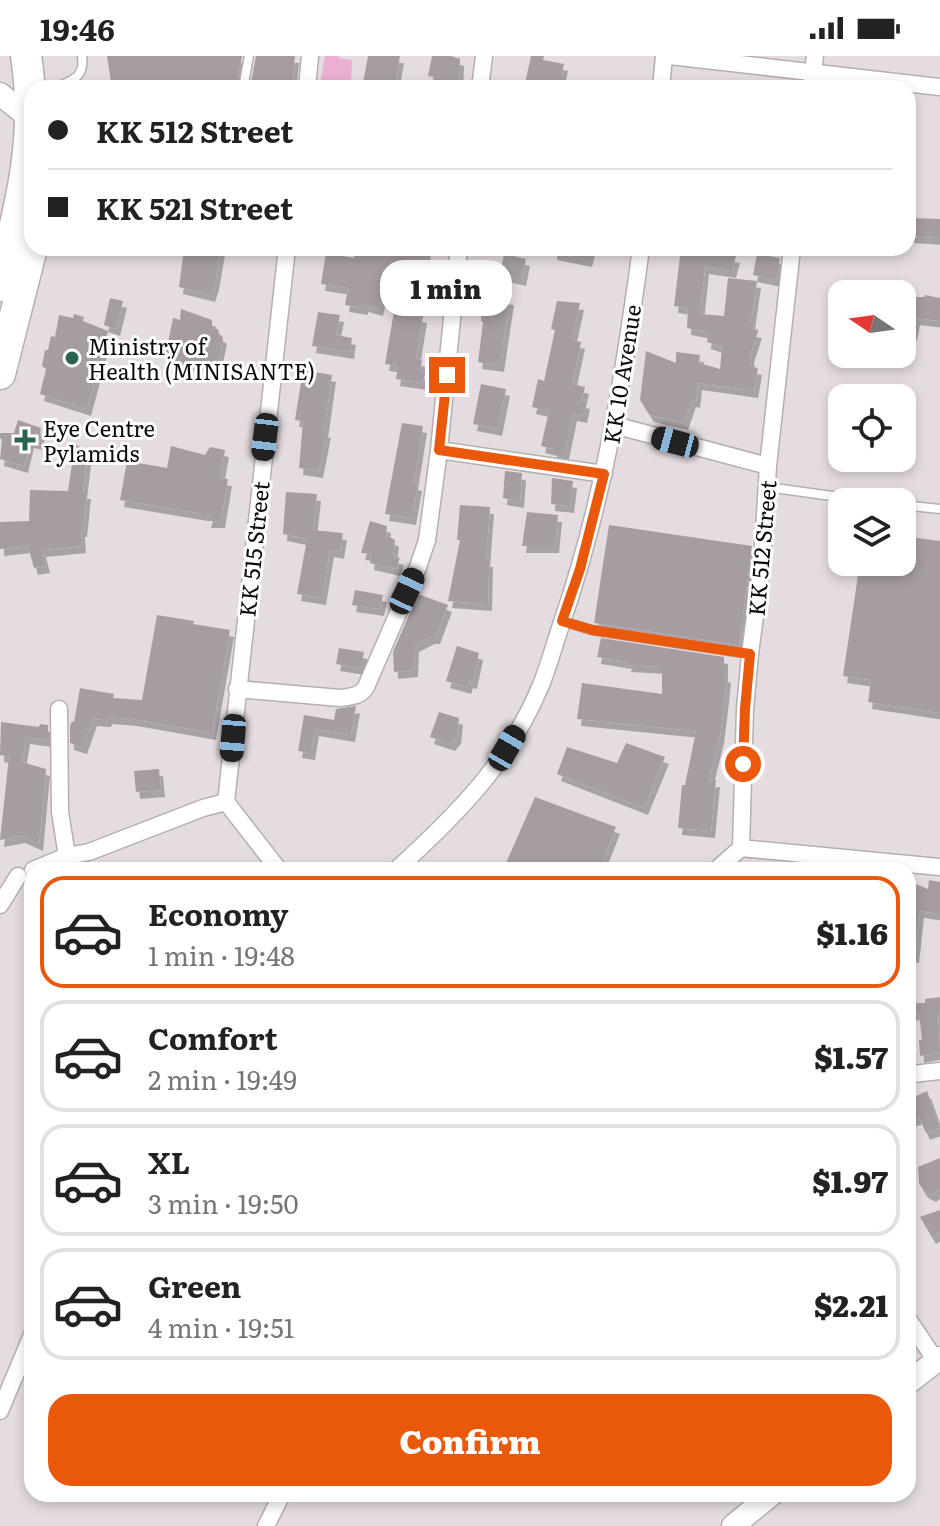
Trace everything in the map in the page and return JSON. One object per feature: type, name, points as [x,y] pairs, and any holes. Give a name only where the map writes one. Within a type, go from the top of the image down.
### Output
[{"type":"highway","points":[[40,79],[44,56]]},
{"type":"highway","points":[[0,286],[24,180]]},
{"type":"highway","points":[[0,374],[30,256]]},
{"type":"main road","points":[[0,83],[24,81]]},
{"type":"main road","points":[[0,94],[24,113]]},
{"type":"main road","points":[[916,1377],[938,1359]]},
{"type":"main road","points":[[733,1526],[755,1502]]},
{"type":"street","points":[[308,80],[310,56]]},
{"type":"street","points":[[481,80],[484,56]]},
{"type":"street","points":[[662,80],[667,56],[881,80]]},
{"type":"street","points":[[916,84],[940,87]]},
{"type":"street","name":"KK 515 Street","points":[[226,802],[286,256]]},
{"type":"street","points":[[237,689],[340,698],[363,692],[427,540],[458,256]]},
{"type":"street","name":"KK 10 Avenue","points":[[404,862],[488,775],[507,748],[540,685],[580,569],[604,474],[640,256]]},
{"type":"street","name":"KK 512 Street","points":[[741,848],[745,709],[791,256]]},
{"type":"street","points":[[614,425],[768,466]]},
{"type":"street","points":[[439,450],[604,474]]},
{"type":"street","points":[[59,709],[60,812],[67,856]]},
{"type":"street","points":[[52,862],[89,852],[226,802],[273,862]]},
{"type":"street","points":[[725,862],[741,848],[888,862]]},
{"type":"street","points":[[916,865],[940,867]]},
{"type":"street","points":[[0,879],[24,873]]},
{"type":"street","points":[[0,905],[24,877]]},
{"type":"street","points":[[916,1074],[940,1071]]},
{"type":"street","points":[[916,1330],[938,1359]]},
{"type":"street","points":[[0,1411],[24,1354]]},
{"type":"street","points":[[266,1526],[278,1502]]},
{"type":"lane","points":[[40,79],[77,77],[83,66],[82,56]]},
{"type":"lane","points":[[244,80],[249,56]]},
{"type":"lane","points":[[767,487],[828,495]]},
{"type":"lane","points":[[916,506],[940,509]]},
{"type":"lane","points":[[562,621],[592,630],[750,654]]},
{"type":"shaded area","points":[[325,56],[352,60],[351,80],[320,80]]},
{"type":"building","points":[[107,56],[242,56],[238,80],[111,80]]},
{"type":"building","points":[[256,56],[295,56],[293,80],[252,80]]},
{"type":"building","points":[[368,56],[400,56],[396,80],[364,80]]},
{"type":"building","points":[[432,56],[460,59],[459,80],[434,80],[434,77],[428,76]]},
{"type":"building","points":[[531,56],[544,56],[543,60],[564,64],[561,80],[526,80]]},
{"type":"building","points":[[916,218],[940,219],[940,238],[916,236]]},
{"type":"building","points":[[183,256],[220,256],[211,295],[179,287]]},
{"type":"building","points":[[326,256],[426,256],[423,275],[388,269],[379,309],[345,305],[348,288],[321,284]]},
{"type":"building","points":[[504,256],[526,259],[522,279],[500,274]]},
{"type":"building","points":[[568,256],[589,256],[588,260]]},
{"type":"building","points":[[680,256],[736,256],[732,271],[705,267],[700,314],[724,316],[728,278],[757,281],[751,322],[754,322],[752,330],[758,331],[750,356],[752,367],[758,368],[754,391],[698,383],[696,401],[692,400],[684,423],[650,415],[640,400],[646,351],[676,363],[676,352],[700,355],[699,363],[720,369],[722,347],[707,342],[708,332],[687,328],[688,308],[674,306]]},
{"type":"building","points":[[757,256],[780,258],[777,280],[753,275]]},
{"type":"building","points":[[484,295],[510,298],[500,365],[478,362]]},
{"type":"building","points":[[916,297],[940,298],[940,321],[916,318]]},
{"type":"building","points":[[110,298],[123,301],[116,329],[104,325]]},
{"type":"building","points":[[557,301],[580,303],[572,340],[581,342],[572,384],[585,387],[582,401],[586,402],[583,416],[573,414],[564,457],[553,455],[553,449],[541,446],[549,411],[532,407],[538,379],[544,381],[555,330],[551,329]]},
{"type":"building","points":[[181,309],[212,320],[212,328],[218,329],[223,337],[218,361],[213,360],[212,364],[207,362],[202,367],[171,360],[172,355],[166,352],[173,318],[180,320]]},
{"type":"building","points":[[394,311],[423,316],[416,359],[422,360],[420,372],[425,373],[423,383],[396,379],[398,366],[385,364]]},
{"type":"building","points":[[318,312],[340,315],[336,335],[352,338],[350,352],[312,346]]},
{"type":"building","name":"Ministry of Health (MINISANTE)","points":[[74,314],[108,331],[87,409],[40,394],[46,369],[42,366],[45,350],[48,350],[51,336],[55,337],[59,315],[73,318]]},
{"type":"building","points":[[303,370],[332,375],[324,431],[327,430],[319,471],[299,468],[303,421],[295,420]]},
{"type":"building","points":[[481,384],[506,389],[498,429],[473,424]]},
{"type":"building","points":[[18,420],[41,428],[39,443],[30,441],[24,466],[0,459],[0,433],[14,433]]},
{"type":"building","points":[[402,423],[423,426],[412,518],[385,514]]},
{"type":"building","points":[[75,444],[88,451],[83,492],[87,492],[81,530],[82,546],[42,550],[46,566],[34,568],[28,546],[0,549],[0,522],[29,521],[30,490],[68,491]]},
{"type":"building","points":[[171,446],[205,455],[210,447],[225,450],[220,478],[228,479],[221,521],[207,521],[209,514],[120,500],[127,461],[167,468]]},
{"type":"building","points":[[505,471],[522,473],[520,501],[503,498]]},
{"type":"building","points":[[552,478],[573,481],[570,506],[551,504]]},
{"type":"building","points":[[286,492],[317,494],[313,530],[343,533],[340,552],[330,550],[322,598],[297,594],[307,539],[283,534]]},
{"type":"building","points":[[460,505],[490,507],[486,560],[489,560],[488,604],[448,601],[460,540],[457,540]]},
{"type":"building","points":[[527,512],[558,515],[555,546],[522,546]]},
{"type":"building","points":[[370,521],[387,526],[386,535],[395,540],[393,556],[400,558],[396,569],[370,563],[371,554],[361,553]]},
{"type":"building","points":[[609,525],[752,546],[739,645],[594,623]]},
{"type":"building","points":[[916,538],[940,541],[940,713],[868,702],[871,680],[843,676],[858,576],[916,576]]},
{"type":"building","points":[[355,590],[383,595],[380,609],[352,605]]},
{"type":"building","points":[[418,594],[448,605],[436,637],[415,645],[414,670],[394,672],[393,652]]},
{"type":"building","points":[[157,615],[230,630],[212,733],[108,717],[107,720],[93,719],[83,747],[70,743],[70,726],[74,722],[80,688],[114,694],[113,698],[142,700]]},
{"type":"building","points":[[601,638],[724,657],[724,675],[727,676],[725,696],[720,736],[709,781],[716,780],[711,831],[678,828],[682,785],[685,785],[696,731],[577,719],[582,683],[662,694],[662,667],[627,665],[628,662],[597,657]]},
{"type":"building","points":[[457,646],[479,653],[473,682],[469,681],[467,687],[446,681]]},
{"type":"building","points":[[339,648],[364,652],[361,668],[336,664]]},
{"type":"building","points":[[356,706],[351,735],[315,729],[311,753],[298,751],[304,715],[334,720],[336,709]]},
{"type":"building","points":[[439,712],[459,718],[457,737],[451,744],[430,737]]},
{"type":"building","points":[[1,722],[39,727],[40,724],[48,725],[48,740],[26,737],[22,762],[46,769],[39,844],[21,836],[0,840],[9,757],[0,755]]},
{"type":"building","points":[[626,743],[665,757],[644,808],[557,774],[567,747],[617,763]]},
{"type":"building","points":[[159,769],[161,790],[136,792],[134,771]]},
{"type":"building","points":[[535,797],[616,827],[602,862],[507,862]]},
{"type":"building","points":[[929,880],[940,882],[940,914],[920,911],[916,947],[916,884],[928,889]]},
{"type":"building","points":[[940,997],[940,1052],[920,1056],[919,1040],[922,1040],[916,1003],[925,1003],[925,999]]},
{"type":"building","points":[[927,1091],[940,1128],[926,1133],[919,1117],[916,1118],[916,1096]]},
{"type":"building","points":[[940,1158],[940,1189],[932,1195],[924,1191],[919,1183],[918,1167]]},
{"type":"building","points":[[940,1210],[940,1232],[932,1237],[920,1217]]},
{"type":"place","name":"Ministry of Health (MINISANTE)","points":[[72,358]]},
{"type":"place","name":"Eye Centre Pylamids","points":[[25,440]]},
{"type":"route","points":[[447,375],[439,450],[604,474],[580,569],[562,621],[592,630],[750,654],[743,764]]}]
